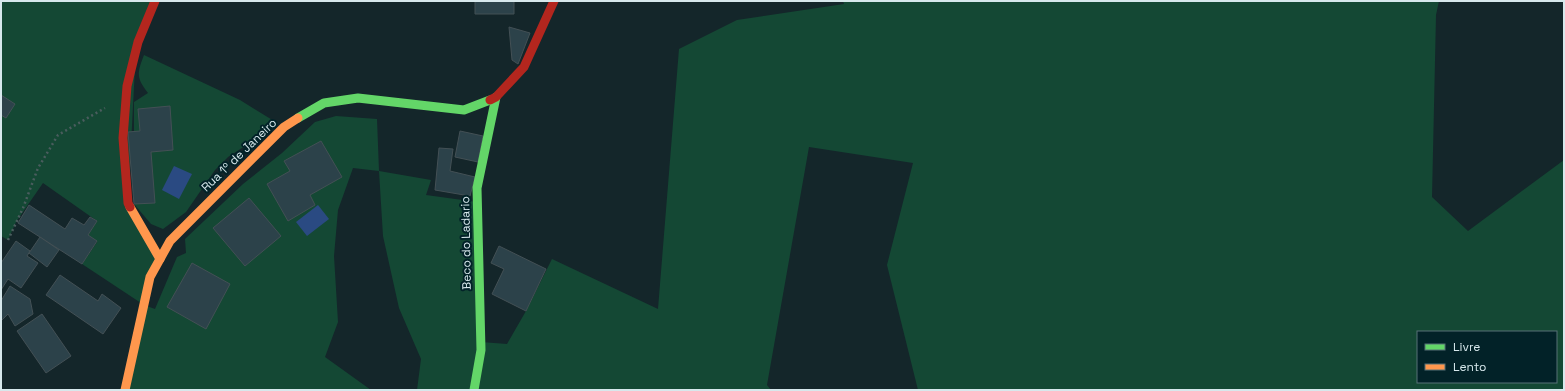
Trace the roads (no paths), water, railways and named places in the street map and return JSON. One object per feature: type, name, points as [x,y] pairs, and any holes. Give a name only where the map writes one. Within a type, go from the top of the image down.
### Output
[{"type":"street","points":[[155,1],[138,42],[127,86],[123,138],[128,203],[160,259]]},
{"type":"street","name":"Rua 1º de Janeiro","points":[[125,390],[150,277],[170,241],[284,127],[324,103],[358,98],[464,110],[496,97],[524,67],[554,1]]},
{"type":"street","name":"Beco do Ladario","points":[[474,390],[481,350],[477,188],[496,97]]},
{"type":"water","points":[[174,166],[192,174],[179,199],[162,190]]},
{"type":"water","points":[[318,205],[329,219],[307,236],[296,222]]}]
